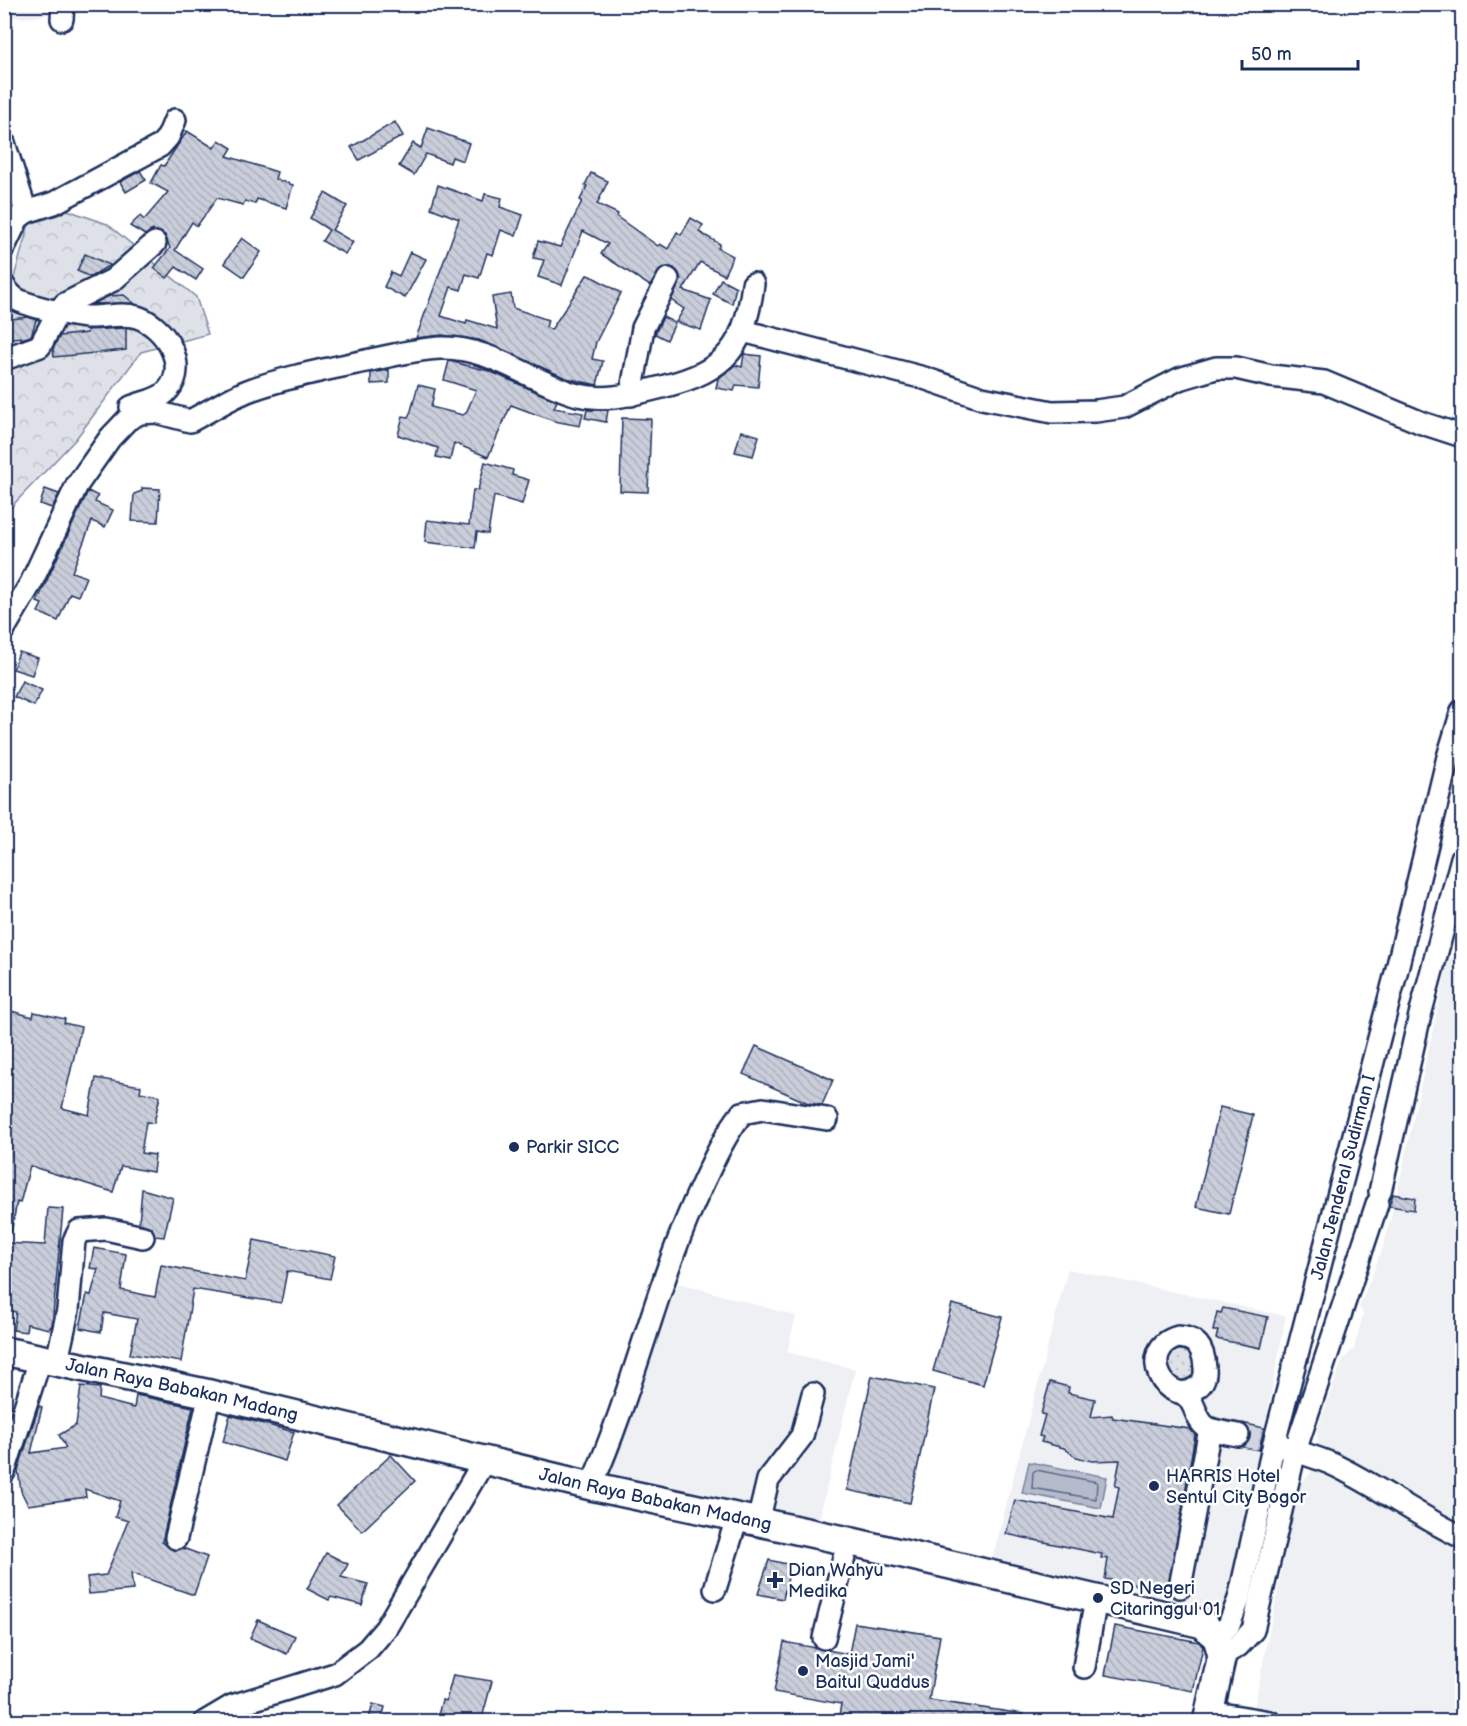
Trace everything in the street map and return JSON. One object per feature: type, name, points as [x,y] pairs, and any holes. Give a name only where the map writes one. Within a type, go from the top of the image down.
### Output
[{"type":"main road","name":"Jalan Raya Babakan Madang","points":[[4,1351],[210,1394],[591,1486],[848,1541],[1203,1624],[1226,1646]]},
{"type":"main road","points":[[1208,1717],[1226,1646]]},
{"type":"street","points":[[4,247],[18,218],[26,212],[54,204],[160,146],[176,120]]},
{"type":"street","points":[[4,143],[26,212]]},
{"type":"street","points":[[4,359],[40,346],[59,310],[68,302],[113,280],[155,243]]},
{"type":"street","points":[[631,394],[643,328],[668,279]]},
{"type":"street","points":[[4,629],[31,583],[76,485],[110,438],[127,420],[140,413],[156,412],[190,421],[216,405],[279,381],[401,354],[442,348],[480,355],[579,395],[598,399],[631,394],[701,376],[718,363],[736,343],[747,323],[753,284]]},
{"type":"street","points":[[4,286],[7,292],[19,301],[88,317],[128,315],[138,317],[162,334],[174,352],[175,372],[170,387],[156,398],[122,412],[110,438]]},
{"type":"street","points":[[743,331],[924,378],[982,398],[1052,412],[1096,411],[1125,407],[1179,379],[1216,368],[1236,368],[1271,376],[1324,382],[1422,423],[1462,436]]},
{"type":"street","name":"Jalan Jenderal Sudirman I","points":[[1226,1646],[1229,1625],[1239,1599],[1270,1443],[1396,973],[1448,757],[1462,711]]},
{"type":"street","name":"Jalan Jenderal Sudirman I","points":[[1226,1646],[1253,1630],[1261,1605],[1295,1451],[1378,1198],[1429,980],[1462,858]]},
{"type":"street","points":[[1396,973],[1429,980]]},
{"type":"street","points":[[591,1486],[616,1428],[670,1258],[727,1131],[742,1113],[763,1109],[827,1119]]},
{"type":"street","points":[[4,1472],[68,1310],[74,1242],[79,1231],[106,1228],[143,1237]]},
{"type":"street","points":[[1182,1393],[1191,1398],[1200,1419],[1210,1429],[1238,1435]]},
{"type":"street","points":[[176,1538],[210,1394]]},
{"type":"street","points":[[715,1589],[768,1480],[802,1436],[813,1394]]},
{"type":"street","points":[[1180,1587],[1210,1429]]},
{"type":"street","points":[[1270,1443],[1349,1473],[1428,1521],[1462,1537]]},
{"type":"street","points":[[205,1722],[228,1717],[232,1706],[335,1674],[368,1649],[386,1628],[484,1461]]},
{"type":"street","points":[[824,1638],[848,1541]]},
{"type":"street","points":[[1084,1667],[1096,1599]]},
{"type":"street","points":[[1208,1717],[1270,1722]]},
{"type":"shaded area","points":[[4,5],[87,5],[76,10],[28,18],[5,16]]},
{"type":"shaded area","points":[[1449,957],[1462,959],[1462,1721],[1340,1721],[1254,1708],[1299,1485],[1310,1474],[1318,1439],[1317,1430],[1343,1359],[1354,1349],[1363,1314],[1359,1308],[1383,1247]]},
{"type":"shaded area","points":[[1068,1269],[1286,1316],[1227,1620],[991,1563]]},
{"type":"shaded area","points":[[679,1283],[796,1316],[787,1352],[855,1369],[818,1524],[603,1471]]},
{"type":"green space","points":[[56,206],[107,224],[196,297],[208,334],[141,352],[75,440],[10,508],[5,506],[5,303],[30,220]]},
{"type":"green space","points":[[1181,1350],[1192,1354],[1196,1365],[1192,1376],[1181,1380],[1170,1376],[1166,1365],[1170,1354]]},
{"type":"water","points":[[1029,1462],[1107,1477],[1101,1508],[1022,1493]]},
{"type":"building","points":[[395,122],[403,136],[359,160],[351,147]]},
{"type":"building","points":[[428,128],[469,143],[463,161],[452,157],[450,163],[426,154],[414,175],[399,166],[413,143],[421,148]]},
{"type":"building","points":[[187,131],[214,148],[219,140],[232,148],[227,156],[277,172],[275,179],[293,185],[286,208],[257,199],[255,204],[245,201],[243,205],[217,198],[197,226],[192,222],[175,250],[203,269],[196,280],[176,267],[167,278],[154,268],[170,248],[165,235],[153,230],[145,235],[130,226],[140,216],[144,220],[168,192],[151,183],[161,165],[164,166]]},
{"type":"building","points":[[140,171],[146,180],[126,192],[120,182]]},
{"type":"building","points":[[591,173],[608,181],[597,204],[618,214],[617,217],[658,246],[660,244],[668,249],[677,232],[681,235],[691,218],[703,225],[699,232],[720,244],[718,248],[733,256],[724,275],[700,262],[683,290],[711,300],[701,330],[676,322],[684,309],[671,300],[681,279],[674,268],[661,269],[650,286],[601,254],[608,244],[583,231],[562,285],[538,277],[544,260],[533,258],[538,241],[560,247],[582,201],[580,200]]},
{"type":"building","points":[[438,185],[483,201],[485,194],[502,198],[500,207],[523,215],[516,236],[501,230],[493,255],[487,253],[479,278],[466,274],[461,290],[451,287],[441,316],[466,324],[467,320],[497,329],[492,297],[511,294],[513,308],[548,320],[546,327],[551,330],[587,275],[593,277],[621,293],[596,342],[592,359],[603,361],[597,385],[566,378],[479,340],[442,335],[416,338],[459,219],[431,208]]},
{"type":"building","points":[[325,193],[347,206],[332,230],[353,242],[345,254],[322,241],[329,230],[310,218]]},
{"type":"building","points":[[242,238],[261,252],[244,277],[224,263]]},
{"type":"building","points":[[410,252],[426,259],[405,298],[384,287],[391,272],[399,276]]},
{"type":"building","points":[[85,254],[110,265],[90,277],[77,271]]},
{"type":"building","points":[[721,279],[736,287],[732,304],[713,294]]},
{"type":"building","points":[[124,295],[134,303],[93,304],[109,296]]},
{"type":"building","points":[[28,317],[36,320],[31,336],[21,339],[21,337],[4,339],[4,320]]},
{"type":"building","points":[[663,317],[675,323],[667,340],[655,334]]},
{"type":"building","points":[[126,328],[126,350],[54,357],[53,349],[60,336],[87,333],[87,330]]},
{"type":"building","points":[[744,354],[761,356],[758,387],[736,385],[734,391],[716,388],[718,379],[735,365],[742,367]]},
{"type":"building","points":[[449,361],[489,371],[557,401],[554,408],[583,413],[580,426],[554,421],[511,405],[488,457],[454,443],[450,460],[436,457],[438,448],[398,435],[403,416],[408,417],[411,411],[418,385],[435,389],[431,407],[463,415],[466,413],[476,390],[444,380]]},
{"type":"building","points":[[389,370],[389,383],[371,384],[371,373]]},
{"type":"building","points":[[587,410],[608,410],[606,422],[585,418]]},
{"type":"building","points":[[622,418],[651,419],[648,492],[620,491]]},
{"type":"building","points":[[741,431],[759,436],[753,456],[735,452]]},
{"type":"building","points":[[485,462],[513,470],[512,475],[529,480],[522,504],[494,496],[488,534],[477,532],[475,548],[425,542],[427,520],[469,525],[473,490],[478,490]]},
{"type":"building","points":[[142,488],[160,489],[158,522],[132,521],[134,494],[142,491]]},
{"type":"building","points":[[45,489],[59,494],[52,508],[40,504]]},
{"type":"building","points":[[88,491],[98,496],[95,502],[113,510],[105,527],[92,521],[72,572],[86,577],[78,596],[70,593],[58,621],[38,612],[42,604],[37,602]]},
{"type":"building","points":[[19,652],[38,658],[32,675],[13,669]]},
{"type":"building","points":[[22,681],[42,690],[34,706],[14,697]]},
{"type":"building","points":[[4,1009],[33,1017],[34,1012],[65,1019],[64,1023],[81,1027],[62,1108],[89,1115],[96,1078],[141,1086],[140,1092],[160,1096],[154,1123],[146,1122],[141,1153],[155,1155],[153,1172],[121,1166],[113,1192],[30,1166],[20,1203],[17,1202],[11,1233],[4,1233]]},
{"type":"building","points":[[756,1046],[833,1080],[822,1105],[808,1103],[743,1074]]},
{"type":"building","points":[[1220,1107],[1253,1115],[1229,1214],[1196,1207]]},
{"type":"building","points":[[142,1189],[173,1198],[164,1237],[155,1236],[151,1227],[139,1223]]},
{"type":"building","points":[[1393,1194],[1415,1198],[1414,1210],[1389,1206]]},
{"type":"building","points":[[48,1208],[63,1209],[52,1325],[49,1329],[27,1324],[26,1332],[13,1330],[16,1312],[4,1310],[4,1243],[45,1245]]},
{"type":"building","points":[[254,1240],[335,1256],[330,1279],[287,1271],[281,1303],[193,1289],[181,1362],[130,1354],[137,1319],[104,1313],[101,1332],[80,1328],[87,1294],[91,1295],[98,1269],[90,1268],[94,1248],[126,1254],[121,1290],[155,1297],[161,1265],[245,1281]]},
{"type":"building","points":[[952,1304],[1002,1317],[983,1385],[933,1371]]},
{"type":"building","points":[[1223,1308],[1268,1317],[1261,1348],[1216,1339],[1218,1331],[1213,1331],[1217,1312],[1221,1313]]},
{"type":"building","points":[[872,1376],[934,1389],[910,1503],[847,1490]]},
{"type":"building","name":"HARRIS Hotel Sentul City Bogor","points":[[1050,1382],[1069,1387],[1068,1393],[1095,1399],[1091,1417],[1112,1415],[1113,1418],[1190,1429],[1195,1435],[1168,1591],[1105,1579],[1108,1559],[1101,1558],[1102,1554],[1006,1534],[1015,1500],[1113,1519],[1119,1487],[1115,1486],[1120,1460],[1092,1461],[1076,1457],[1064,1448],[1041,1442],[1043,1437],[1039,1436],[1045,1415],[1041,1414]]},
{"type":"building","points":[[81,1386],[100,1388],[99,1399],[134,1408],[136,1395],[193,1407],[162,1542],[173,1550],[183,1548],[207,1557],[194,1595],[131,1573],[133,1590],[89,1594],[87,1577],[106,1575],[128,1521],[115,1517],[120,1501],[85,1489],[86,1497],[28,1505],[21,1491],[18,1470],[39,1406],[42,1407],[31,1453],[66,1448],[59,1435],[76,1425]]},
{"type":"building","points":[[230,1415],[294,1432],[285,1461],[223,1442]]},
{"type":"building","points":[[1242,1423],[1264,1428],[1259,1450],[1243,1447],[1251,1437],[1250,1430]]},
{"type":"building","points":[[391,1455],[415,1481],[362,1531],[337,1505]]},
{"type":"building","points":[[326,1553],[348,1564],[341,1577],[368,1584],[362,1605],[331,1597],[329,1600],[307,1589]]},
{"type":"building","name":"Dian Wahyu Medika","points":[[769,1560],[791,1565],[783,1599],[758,1594]]},
{"type":"building","points":[[258,1620],[295,1636],[287,1654],[250,1638]]},
{"type":"building","points":[[855,1623],[940,1636],[929,1700],[1023,1714],[1023,1722],[838,1722],[841,1704],[774,1692],[784,1642],[849,1654]]},
{"type":"building","points":[[1115,1626],[1199,1642],[1203,1647],[1193,1691],[1105,1675]]},
{"type":"building","points":[[453,1675],[492,1681],[481,1722],[437,1719],[442,1700],[446,1701]]},
{"type":"building","points":[[373,1704],[385,1707],[381,1722],[368,1722]]},
{"type":"tunnel","points":[[1238,1435],[1261,1440]]},
{"type":"place","name":"Parkir SICC","points":[[514,1147]]},
{"type":"place","name":"HARRIS Hotel Sentul City Bogor","points":[[1154,1486]]},
{"type":"place","name":"Dian Wahyu Medika","points":[[775,1580]]},
{"type":"place","name":"SD Negeri Citaringgul 01","points":[[1098,1598]]},
{"type":"place","name":"Masjid Jami' Baitul Quddus","points":[[803,1671]]}]
